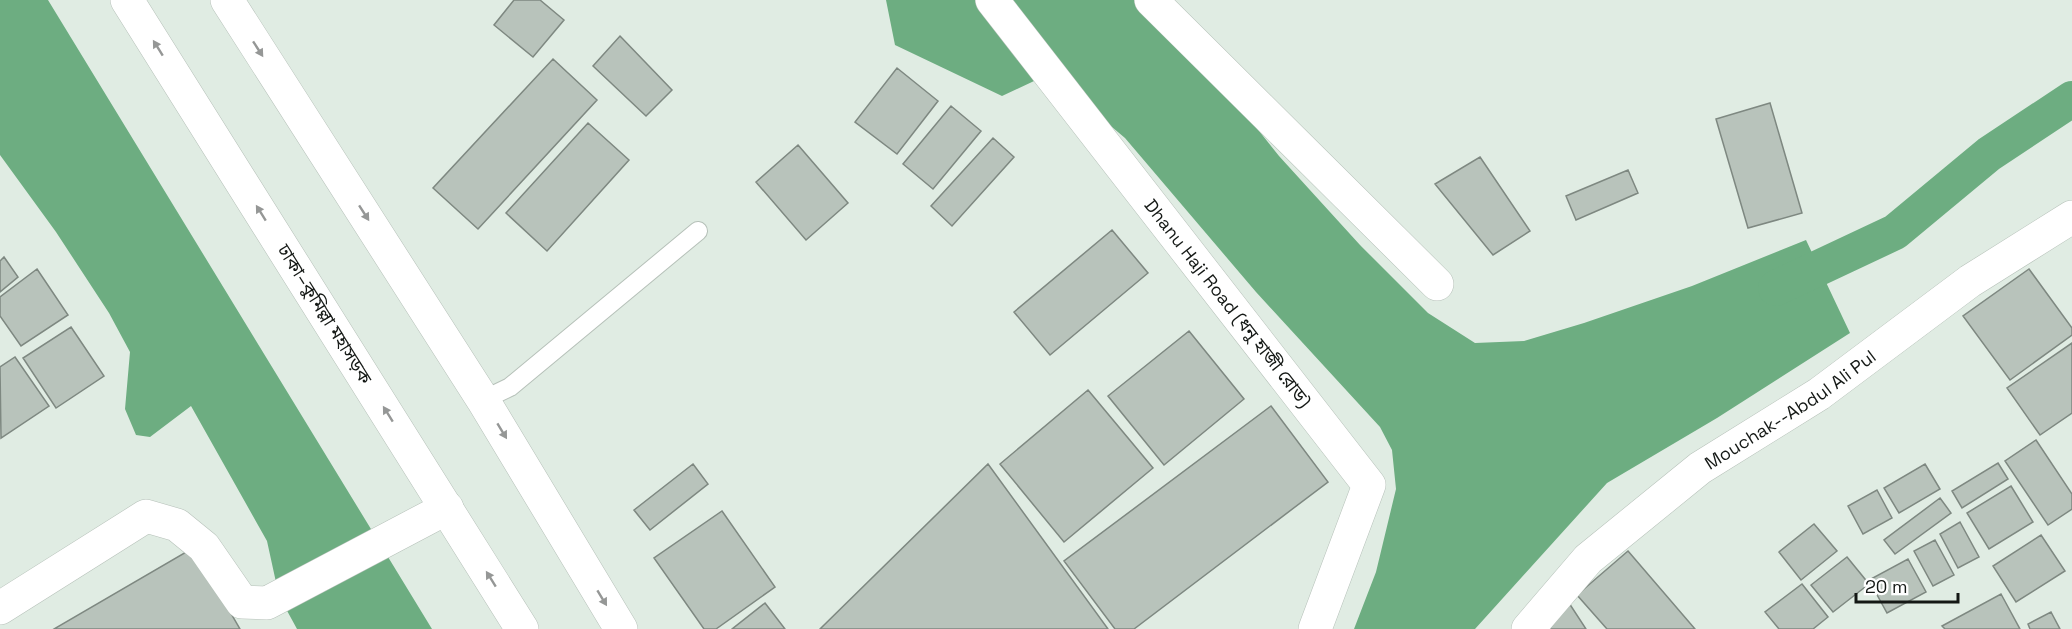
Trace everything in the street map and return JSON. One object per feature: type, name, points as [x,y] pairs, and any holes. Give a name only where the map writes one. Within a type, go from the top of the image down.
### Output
[{"type":"main road","name":"ঢাকা–কুমিল্লা মহাসড়ক","points":[[127,0],[522,629]]},
{"type":"main road","points":[[227,0],[483,400],[621,629]]},
{"type":"main road","name":"Dhanu Haji Road (ধনু হাজী রোড)","points":[[992,0],[1369,485],[1315,629]]},
{"type":"main road","points":[[1151,0],[1437,284]]},
{"type":"main road","name":"Mouchak--Abdul Ali Pul","points":[[1528,629],[1588,559],[1700,468],[1819,394],[1970,281],[2072,217]]},
{"type":"main road","points":[[0,608],[146,516],[163,519],[177,525],[204,547],[242,602],[267,603],[447,508]]},
{"type":"lane","points":[[483,400],[510,387],[699,231]]},
{"type":"shaded area","points":[[0,0],[48,0],[432,629],[297,629],[279,596],[267,541],[191,406],[150,437],[136,435],[125,409],[130,352],[109,313],[56,232],[0,155]]},
{"type":"shaded area","points":[[886,0],[1155,0],[1279,156],[1360,245],[1428,313],[1475,343],[1524,341],[1584,323],[1692,286],[1806,240],[1850,333],[1717,418],[1607,483],[1475,629],[1354,629],[1376,572],[1396,489],[1392,450],[1380,427],[1256,292],[1125,138],[1049,74],[1002,96],[895,45]]},
{"type":"building","points":[[514,0],[540,0],[564,20],[533,57],[494,25]]},
{"type":"building","points":[[620,36],[672,90],[646,116],[593,66]]},
{"type":"building","points":[[553,59],[597,100],[478,229],[433,188]]},
{"type":"building","points":[[897,68],[938,101],[897,154],[855,122]]},
{"type":"building","points":[[1770,103],[1802,213],[1748,228],[1716,119]]},
{"type":"building","points":[[951,106],[981,131],[933,189],[903,164]]},
{"type":"building","points":[[588,123],[629,160],[547,251],[506,213]]},
{"type":"building","points":[[993,138],[1014,157],[952,226],[931,206]]},
{"type":"building","points":[[798,145],[848,203],[806,240],[756,182]]},
{"type":"building","points":[[1480,157],[1530,231],[1493,255],[1435,184]]},
{"type":"building","points":[[1628,170],[1638,193],[1576,220],[1566,196]]},
{"type":"building","points":[[1112,230],[1148,273],[1050,355],[1014,312]]},
{"type":"building","points":[[4,257],[18,277],[0,292],[0,261]]},
{"type":"building","points":[[37,269],[68,315],[21,346],[0,316],[0,297]]},
{"type":"building","points":[[2029,269],[2072,328],[2072,335],[2010,380],[1963,316]]},
{"type":"building","points":[[71,327],[104,376],[56,408],[23,358]]},
{"type":"building","points":[[1189,331],[1244,399],[1164,465],[1108,396]]},
{"type":"building","points":[[2072,343],[2072,413],[2040,435],[2007,388]]},
{"type":"building","points":[[15,357],[49,406],[1,438],[0,367]]},
{"type":"building","points":[[1088,390],[1153,468],[1064,542],[1000,464]]},
{"type":"building","points":[[1271,406],[1328,482],[1134,629],[1115,629],[1064,561]]},
{"type":"building","points":[[2036,440],[2072,494],[2072,509],[2048,525],[2005,461]]},
{"type":"building","points":[[1998,463],[2008,479],[1962,508],[1952,491]]},
{"type":"building","points":[[693,464],[708,484],[650,530],[634,510]]},
{"type":"building","points":[[988,464],[1108,629],[820,629]]},
{"type":"building","points":[[1925,464],[1940,489],[1899,513],[1884,488]]},
{"type":"building","points":[[2011,486],[2033,522],[1989,549],[1967,513]]},
{"type":"building","points":[[1877,490],[1892,518],[1863,534],[1848,506]]},
{"type":"building","points":[[1940,498],[1951,513],[1895,554],[1884,540]]},
{"type":"building","points":[[722,511],[775,587],[716,629],[704,629],[654,558]]},
{"type":"building","points":[[1960,522],[1979,557],[1958,568],[1940,534]]},
{"type":"building","points":[[1814,524],[1837,551],[1801,580],[1779,552]]},
{"type":"building","points":[[2041,535],[2065,571],[2016,602],[1993,566]]},
{"type":"building","points":[[1935,540],[1954,575],[1933,586],[1914,551]]},
{"type":"building","points":[[193,548],[240,629],[54,629]]},
{"type":"building","points":[[1628,551],[1695,629],[1607,629],[1577,595]]},
{"type":"building","points":[[1847,557],[1869,584],[1833,612],[1811,585]]},
{"type":"building","points":[[1908,559],[1926,592],[1887,613],[1869,580]]},
{"type":"building","points":[[1802,584],[1828,617],[1813,629],[1779,629],[1765,612]]},
{"type":"building","points":[[2001,594],[2020,629],[1945,629],[1942,626]]},
{"type":"building","points":[[765,603],[785,629],[732,629]]},
{"type":"building","points":[[1569,603],[1586,629],[1532,629]]},
{"type":"building","points":[[2051,612],[2060,629],[2030,629],[2028,624]]},
{"type":"waterway","points":[[1776,288],[1895,232],[1989,154],[2072,99]]}]
